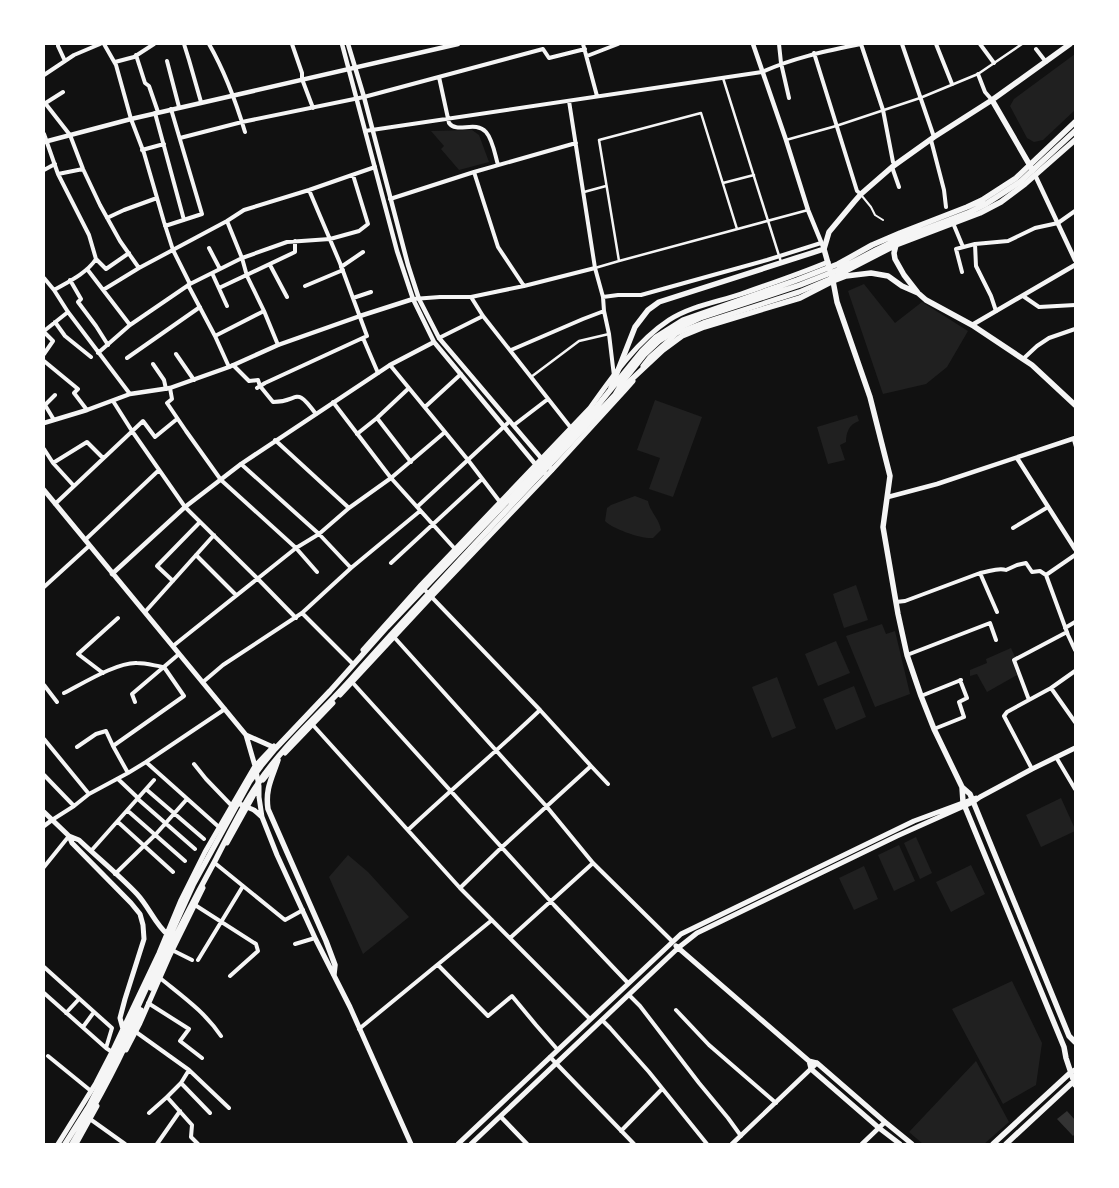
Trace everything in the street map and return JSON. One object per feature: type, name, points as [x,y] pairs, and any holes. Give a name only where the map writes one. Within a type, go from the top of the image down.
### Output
[{"type":"main road","points":[[1006,1144],[1075,1082],[1073,1071],[964,804],[962,787],[934,729],[907,655],[883,527],[890,476],[875,414],[837,302],[824,249],[830,232],[861,194],[894,166],[932,138],[992,100],[1070,44]]},
{"type":"main road","points":[[992,100],[1035,175]]},
{"type":"main road","points":[[613,393],[642,351],[656,337],[683,320],[838,264],[872,245],[967,208],[1016,178],[1075,122]]},
{"type":"main road","points":[[72,1144],[91,1113],[133,1030],[172,941],[256,786],[280,755],[613,393],[644,355],[659,341],[682,326],[700,318],[808,282],[838,270],[899,239],[986,204],[1020,182],[1075,131]]},
{"type":"main road","points":[[65,1144],[89,1106],[125,1035],[193,885],[250,781],[274,749],[330,691],[393,620],[594,410],[663,350],[682,336],[704,327],[800,298],[896,245],[980,213],[1001,202],[1075,140]]},
{"type":"main road","points":[[896,245],[895,259],[904,275],[918,293],[926,300],[972,325],[1032,365],[1075,405]]},
{"type":"main road","points":[[613,393],[636,327],[648,310],[659,302],[824,249]]},
{"type":"main road","points":[[58,1144],[91,1091],[112,1052],[167,935],[181,900],[205,852],[255,766],[329,690],[420,585],[590,408],[614,376],[643,343],[670,319],[697,306],[748,292],[795,276],[828,262]]},
{"type":"main road","points":[[76,1144],[136,1032],[172,950],[195,905],[259,786],[285,753],[626,390],[650,357],[677,333],[846,276],[871,273],[888,276],[902,286],[918,293]]},
{"type":"main road","points":[[44,490],[246,735],[259,786],[262,817],[277,855],[315,938],[334,974],[411,1144]]},
{"type":"main road","points":[[246,735],[273,747]]},
{"type":"main road","points":[[471,1144],[678,948],[697,933],[980,797],[1075,748]]},
{"type":"main road","points":[[280,755],[268,787],[268,809],[326,941],[335,965],[334,974]]},
{"type":"main road","points":[[962,787],[970,794],[1069,1036],[1075,1042]]},
{"type":"main road","points":[[233,804],[254,810],[262,817]]},
{"type":"main road","points":[[458,1144],[681,934],[914,821],[964,804]]},
{"type":"main road","points":[[44,812],[69,836],[72,843],[140,914],[144,939],[120,1018],[125,1035]]},
{"type":"main road","points":[[69,836],[77,838],[115,874],[150,910],[167,935],[177,941]]},
{"type":"main road","points":[[672,942],[809,1061],[817,1062],[912,1144]]},
{"type":"main road","points":[[809,1061],[811,1069],[900,1144]]},
{"type":"main road","points":[[993,1144],[1073,1071]]},
{"type":"street","points":[[58,44],[65,61]]},
{"type":"street","points":[[44,75],[74,55],[100,44]]},
{"type":"street","points":[[104,44],[115,62],[131,119],[173,250],[231,366],[248,380],[252,382],[258,380],[259,387],[274,402],[299,396],[306,401],[316,414]]},
{"type":"street","points":[[115,62],[128,59],[154,44]]},
{"type":"street","points":[[184,44],[201,102]]},
{"type":"street","points":[[209,44],[233,95],[246,132]]},
{"type":"street","points":[[292,44],[313,108]]},
{"type":"street","points":[[342,44],[397,251],[413,299],[434,342],[547,476]]},
{"type":"street","points":[[348,44],[419,299],[440,338],[552,470]]},
{"type":"street","points":[[45,142],[171,109],[456,44]]},
{"type":"street","points":[[583,44],[597,96]]},
{"type":"street","points":[[586,56],[618,44]]},
{"type":"street","points":[[752,44],[786,140],[808,210],[824,249]]},
{"type":"street","points":[[779,44],[789,98]]},
{"type":"street","points":[[365,131],[762,72],[781,63],[814,53],[861,44],[883,110],[899,187]]},
{"type":"street","points":[[902,44],[932,138],[946,207]]},
{"type":"street","points":[[936,44],[952,84]]},
{"type":"street","points":[[980,44],[994,63]]},
{"type":"street","points":[[786,140],[836,126],[920,98],[978,74],[1022,44]]},
{"type":"street","points":[[180,138],[242,122],[364,97],[544,49],[549,58],[585,49]]},
{"type":"street","points":[[1036,49],[1046,62]]},
{"type":"street","points":[[814,53],[857,191],[861,194]]},
{"type":"street","points":[[136,55],[145,83],[150,86],[184,220]]},
{"type":"street","points":[[167,61],[179,108]]},
{"type":"street","points":[[978,74],[985,92],[992,100]]},
{"type":"street","points":[[439,77],[451,126],[455,128],[475,126],[483,129],[489,136],[498,166]]},
{"type":"street","points":[[723,78],[781,263]]},
{"type":"street","points":[[63,92],[44,104],[70,135],[83,169],[107,218],[120,242],[139,268]]},
{"type":"street","points":[[569,101],[595,268],[604,297],[604,311],[614,376]]},
{"type":"street","points":[[165,226],[202,214],[171,109]]},
{"type":"street","points":[[619,261],[599,140],[701,114],[737,229]]},
{"type":"street","points":[[44,134],[45,142],[58,174],[89,235],[96,259],[106,269],[129,254]]},
{"type":"street","points":[[390,199],[474,172],[576,143]]},
{"type":"street","points":[[142,150],[164,144]]},
{"type":"street","points":[[44,170],[55,164]]},
{"type":"street","points":[[103,290],[139,268],[227,222],[244,210],[374,167]]},
{"type":"street","points":[[58,174],[83,169]]},
{"type":"street","points":[[474,172],[498,247],[524,286]]},
{"type":"street","points":[[98,353],[130,325],[189,284],[242,258],[287,242],[330,239],[359,231],[368,224],[352,175]]},
{"type":"street","points":[[723,183],[754,175]]},
{"type":"street","points":[[1035,175],[1075,260]]},
{"type":"street","points":[[584,192],[606,186]]},
{"type":"street","points":[[259,387],[367,336],[342,268],[309,190]]},
{"type":"street","points":[[107,218],[156,198]]},
{"type":"street","points":[[44,423],[130,394],[168,388],[194,380],[278,345],[413,299],[440,296],[471,297],[524,286],[808,210]]},
{"type":"street","points":[[962,272],[956,249],[975,244],[1008,240],[1035,228],[1058,223],[1075,211]]},
{"type":"street","points":[[227,222],[242,258],[247,276],[278,345]]},
{"type":"street","points":[[953,223],[963,247]]},
{"type":"street","points":[[219,288],[295,252],[295,242]]},
{"type":"street","points":[[604,297],[641,295],[821,243]]},
{"type":"street","points":[[975,244],[976,266],[991,296],[996,312]]},
{"type":"street","points":[[209,248],[220,269]]},
{"type":"street","points":[[305,286],[342,268],[363,252]]},
{"type":"street","points":[[54,290],[87,269],[96,259]]},
{"type":"street","points":[[270,265],[287,297]]},
{"type":"street","points":[[972,325],[1075,266]]},
{"type":"street","points":[[87,269],[130,325]]},
{"type":"street","points":[[212,273],[227,306]]},
{"type":"street","points":[[44,278],[130,394]]},
{"type":"street","points":[[70,280],[81,299],[78,302],[108,345]]},
{"type":"street","points":[[353,298],[371,292]]},
{"type":"street","points":[[1023,296],[1039,307],[1075,305]]},
{"type":"street","points":[[471,297],[483,316],[571,428]]},
{"type":"street","points":[[127,358],[200,307]]},
{"type":"street","points":[[215,336],[264,311]]},
{"type":"street","points":[[511,350],[604,311]]},
{"type":"street","points":[[44,354],[54,341],[44,331],[68,312]]},
{"type":"street","points":[[440,338],[483,316]]},
{"type":"street","points":[[55,322],[65,336],[91,357]]},
{"type":"street","points":[[1023,359],[1036,346],[1048,338],[1075,329]]},
{"type":"street","points":[[531,377],[579,341],[609,334]]},
{"type":"street","points":[[363,338],[378,373]]},
{"type":"street","points":[[112,574],[185,507],[241,464],[390,365],[434,342]]},
{"type":"street","points":[[176,354],[194,380]]},
{"type":"street","points":[[44,361],[78,389],[74,393],[87,410]]},
{"type":"street","points":[[153,364],[164,380],[172,399],[167,403],[221,480],[296,548],[317,572]]},
{"type":"street","points":[[390,365],[500,502]]},
{"type":"street","points":[[425,407],[461,374]]},
{"type":"street","points":[[357,434],[409,388]]},
{"type":"street","points":[[54,420],[45,405],[56,395]]},
{"type":"street","points":[[203,682],[223,665],[296,618],[418,509],[504,427],[548,399]]},
{"type":"street","points":[[113,401],[185,507],[296,618]]},
{"type":"street","points":[[333,402],[391,478],[455,549]]},
{"type":"street","points":[[377,418],[411,462]]},
{"type":"street","points":[[55,504],[102,458],[143,422],[154,437],[177,419]]},
{"type":"street","points":[[173,646],[296,548],[319,534],[349,508],[391,478],[445,432]]},
{"type":"street","points":[[888,497],[937,484],[1074,438]]},
{"type":"street","points":[[275,440],[349,508]]},
{"type":"street","points":[[53,463],[87,442],[102,458]]},
{"type":"street","points":[[44,449],[53,463],[74,486]]},
{"type":"street","points":[[1017,458],[1075,549]]},
{"type":"street","points":[[241,464],[319,534],[351,568]]},
{"type":"street","points":[[85,540],[159,470]]},
{"type":"street","points":[[391,562],[482,479]]},
{"type":"street","points":[[1014,528],[1048,507]]},
{"type":"street","points":[[173,581],[157,566],[200,522]]},
{"type":"street","points":[[145,612],[214,535]]},
{"type":"street","points":[[44,587],[89,546]]},
{"type":"street","points":[[196,555],[236,595]]},
{"type":"street","points":[[1046,575],[1075,555]]},
{"type":"street","points":[[896,602],[906,601],[980,573],[1001,568],[1006,570],[1026,563],[1032,572],[1040,571],[1046,575],[1075,650]]},
{"type":"street","points":[[980,573],[997,612]]},
{"type":"street","points":[[420,585],[608,784]]},
{"type":"street","points":[[302,613],[352,663]]},
{"type":"street","points":[[103,673],[78,654],[118,618]]},
{"type":"street","points":[[1028,700],[1014,660],[1066,630],[1075,622]]},
{"type":"street","points":[[907,655],[990,624],[996,640]]},
{"type":"street","points":[[394,637],[547,807],[593,863],[672,942]]},
{"type":"street","points":[[135,702],[132,694],[179,654]]},
{"type":"street","points":[[64,693],[103,673],[136,662],[164,668],[184,696],[113,746]]},
{"type":"street","points":[[1032,769],[1004,716],[1006,712],[1051,688],[1075,671]]},
{"type":"street","points":[[921,696],[961,680],[967,698],[959,702],[964,717],[934,729]]},
{"type":"street","points":[[352,682],[551,902],[628,983]]},
{"type":"street","points":[[44,686],[57,702]]},
{"type":"street","points":[[1051,688],[1075,722]]},
{"type":"street","points":[[44,826],[89,794],[146,762],[225,709]]},
{"type":"street","points":[[408,830],[540,710]]},
{"type":"street","points":[[312,724],[460,888],[590,1019]]},
{"type":"street","points":[[77,747],[96,734],[106,731],[128,773]]},
{"type":"street","points":[[44,738],[89,794]]},
{"type":"street","points":[[1056,757],[1075,789]]},
{"type":"street","points":[[146,762],[220,828]]},
{"type":"street","points":[[194,764],[206,779],[233,804]]},
{"type":"street","points":[[460,888],[591,766]]},
{"type":"street","points":[[44,774],[74,806]]},
{"type":"street","points":[[118,779],[195,849]]},
{"type":"street","points":[[91,851],[154,780]]},
{"type":"street","points":[[147,790],[204,839]]},
{"type":"street","points":[[115,874],[145,846],[187,799]]},
{"type":"street","points":[[128,811],[185,860]]},
{"type":"street","points":[[118,822],[173,872]]},
{"type":"street","points":[[44,867],[69,836]]},
{"type":"street","points":[[510,938],[593,863]]},
{"type":"street","points":[[216,864],[285,920],[302,910]]},
{"type":"street","points":[[198,960],[243,886]]},
{"type":"street","points":[[195,905],[256,944],[258,951],[230,976]]},
{"type":"street","points":[[359,1029],[492,920]]},
{"type":"street","points":[[295,944],[315,938]]},
{"type":"street","points":[[172,950],[192,960]]},
{"type":"street","points":[[438,965],[488,1016],[512,996],[557,1049]]},
{"type":"street","points":[[44,976],[46,969],[112,1028],[106,1048]]},
{"type":"street","points":[[160,978],[196,1007],[215,1026],[221,1036]]},
{"type":"street","points":[[44,993],[112,1052]]},
{"type":"street","points":[[629,995],[640,1006],[741,1136]]},
{"type":"street","points":[[66,1013],[79,999]]},
{"type":"street","points":[[148,1003],[189,1029],[180,1041],[202,1058]]},
{"type":"street","points":[[676,1010],[709,1045],[776,1103]]},
{"type":"street","points":[[83,1027],[94,1012]]},
{"type":"street","points":[[602,1020],[643,1066],[707,1144]]},
{"type":"street","points":[[136,1032],[189,1070],[229,1108]]},
{"type":"street","points":[[48,1056],[91,1091]]},
{"type":"street","points":[[550,1057],[634,1144]]},
{"type":"street","points":[[732,1144],[817,1062]]},
{"type":"street","points":[[149,1113],[181,1083],[189,1070]]},
{"type":"street","points":[[181,1083],[210,1114]]},
{"type":"street","points":[[621,1130],[662,1089]]},
{"type":"street","points":[[167,1097],[192,1125],[192,1138],[198,1144]]},
{"type":"street","points":[[157,1144],[180,1112]]},
{"type":"street","points":[[501,1117],[527,1144]]},
{"type":"street","points":[[90,1119],[126,1144]]},
{"type":"street","points":[[862,1144],[885,1122]]},
{"type":"lane","points":[[861,194],[876,215],[883,220]]},
{"type":"lane","points":[[1074,438],[1075,447]]},
{"type":"shaded area","points":[[1075,54],[1075,110],[1043,140],[1034,142],[1027,138],[1010,106],[1014,99]]},
{"type":"shaded area","points":[[472,130],[479,135],[489,162],[459,170],[441,149],[444,146],[431,131]]},
{"type":"shaded area","points":[[864,284],[895,323],[922,302],[968,331],[947,367],[926,384],[883,394],[848,291]]},
{"type":"shaded area","points":[[655,400],[702,417],[673,497],[649,489],[660,458],[637,450]]},
{"type":"shaded area","points":[[857,415],[859,421],[850,427],[847,432],[846,442],[840,445],[845,460],[828,464],[817,427]]},
{"type":"shaded area","points":[[635,496],[648,501],[658,522],[661,530],[653,538],[627,533],[605,521],[607,508]]},
{"type":"shaded area","points":[[856,585],[868,620],[844,628],[833,594]]},
{"type":"shaded area","points":[[882,624],[886,634],[895,631],[910,694],[875,707],[846,636]]},
{"type":"shaded area","points":[[836,641],[850,673],[818,686],[805,654]]},
{"type":"shaded area","points":[[1011,648],[1015,657],[1011,659],[1017,675],[987,692],[977,674],[970,676],[970,670],[987,663],[986,659]]},
{"type":"shaded area","points":[[777,677],[796,728],[772,738],[752,687]]},
{"type":"shaded area","points":[[854,686],[866,717],[836,730],[823,699]]},
{"type":"shaded area","points":[[1061,798],[1075,831],[1041,847],[1026,815]]},
{"type":"shaded area","points":[[916,837],[932,873],[920,879],[904,843]]},
{"type":"shaded area","points":[[899,845],[915,881],[894,891],[878,855]]},
{"type":"shaded area","points":[[348,855],[368,872],[409,917],[363,954],[329,877]]},
{"type":"shaded area","points":[[971,865],[985,894],[951,912],[936,882]]},
{"type":"shaded area","points":[[864,866],[878,899],[854,910],[839,878]]},
{"type":"shaded area","points":[[1012,981],[1042,1043],[1036,1085],[1003,1104],[952,1009]]},
{"type":"shaded area","points":[[976,1061],[1009,1122],[984,1144],[923,1144],[909,1132]]},
{"type":"shaded area","points":[[1067,1111],[1075,1120],[1075,1134],[1073,1136],[1057,1119]]}]
